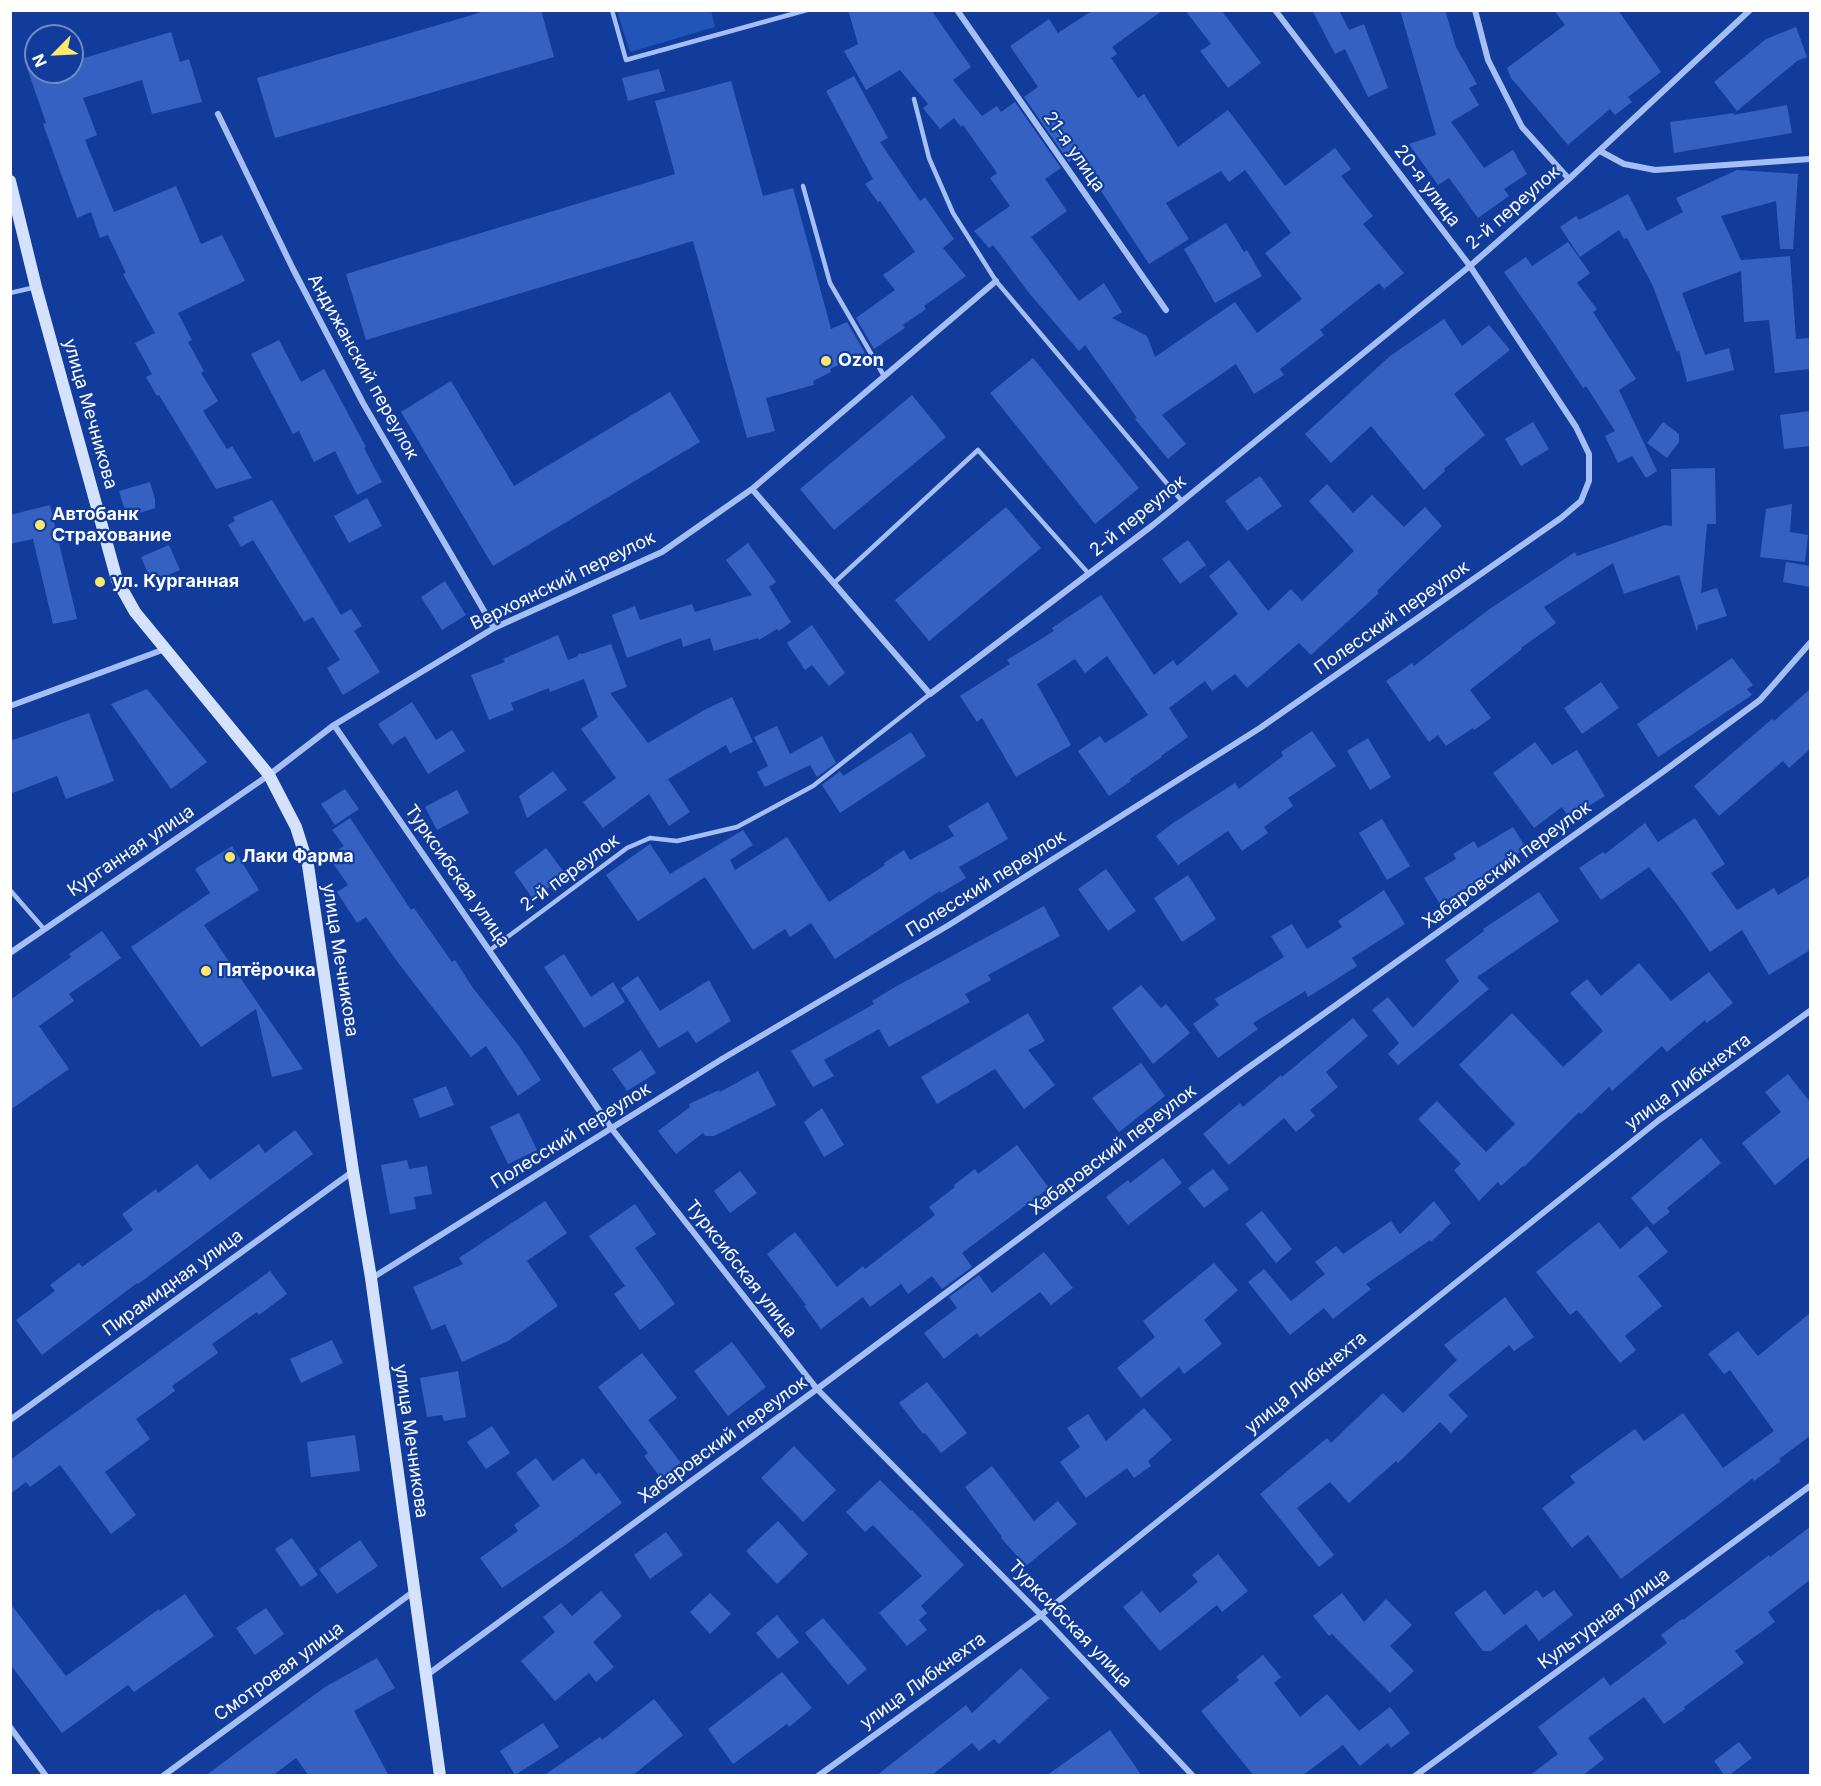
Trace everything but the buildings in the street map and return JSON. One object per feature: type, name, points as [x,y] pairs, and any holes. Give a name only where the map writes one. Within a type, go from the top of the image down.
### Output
[{"type":"main road","name":"улица Мечникова","points":[[10,181],[36,287],[117,580],[135,612],[269,775],[296,827],[308,865],[371,1278],[440,1776]]},
{"type":"street","name":"21-я улица","points":[[957,10],[1166,310]]},
{"type":"street","name":"20-я улица","points":[[1275,10],[1470,266],[1576,427],[1589,454],[1589,481]]},
{"type":"street","points":[[1475,10],[1488,60],[1522,127],[1569,179]]},
{"type":"street","name":"2-й переулок","points":[[930,694],[1153,525],[1470,266],[1600,151],[1750,10]]},
{"type":"street","name":"Андижанский переулок","points":[[218,114],[293,269],[363,403],[494,628]]},
{"type":"street","points":[[1600,151],[1624,164],[1655,170],[1810,159]]},
{"type":"street","name":"Верхоянский переулок","points":[[269,775],[334,724],[494,628],[662,552],[752,489],[996,281]]},
{"type":"street","name":"Полесский переулок","points":[[371,1278],[722,1059],[949,926],[1260,728],[1561,518],[1581,501],[1589,481]]},
{"type":"street","points":[[752,489],[930,694]]},
{"type":"street","name":"Хабаровский переулок","points":[[427,1676],[1245,1070],[1760,700],[1810,643]]},
{"type":"street","points":[[10,706],[165,649]]},
{"type":"street","name":"Турксибская улица","points":[[334,724],[612,1129],[817,1389],[1041,1615],[1193,1776]]},
{"type":"street","name":"Курганная улица","points":[[10,953],[269,775]]},
{"type":"street","name":"улица Либкнехта","points":[[818,1776],[1041,1615],[1659,1120],[1810,1011]]},
{"type":"street","name":"Пирамидная улица","points":[[10,1420],[354,1171]]},
{"type":"street","name":"Культурная улица","points":[[1415,1776],[1810,1486]]},
{"type":"street","name":"Смотровая улица","points":[[163,1776],[413,1592]]},
{"type":"street","points":[[10,1728],[46,1776]]},
{"type":"lane","points":[[612,10],[626,60],[807,10]]},
{"type":"lane","points":[[914,99],[929,158],[953,213],[996,281],[1182,501]]},
{"type":"lane","points":[[803,186],[830,283],[884,376]]},
{"type":"lane","points":[[10,293],[36,287]]},
{"type":"lane","points":[[834,583],[978,450],[1089,574]]},
{"type":"lane","name":"2-й переулок","points":[[490,950],[627,848],[651,838],[677,842],[736,827],[813,786],[930,694]]},
{"type":"lane","points":[[10,890],[44,929]]},
{"type":"shaded area","points":[[617,11],[711,11],[715,27],[630,52]]},
{"type":"place","name":"Ozon","points":[[826,361]]},
{"type":"place","name":"Автобанк Страхование","points":[[40,525]]},
{"type":"place","name":"ул. Курганная","points":[[100,582]]},
{"type":"place","name":"Лаки Фарма","points":[[230,857]]},
{"type":"place","name":"Пятёрочка","points":[[206,971]]}]
